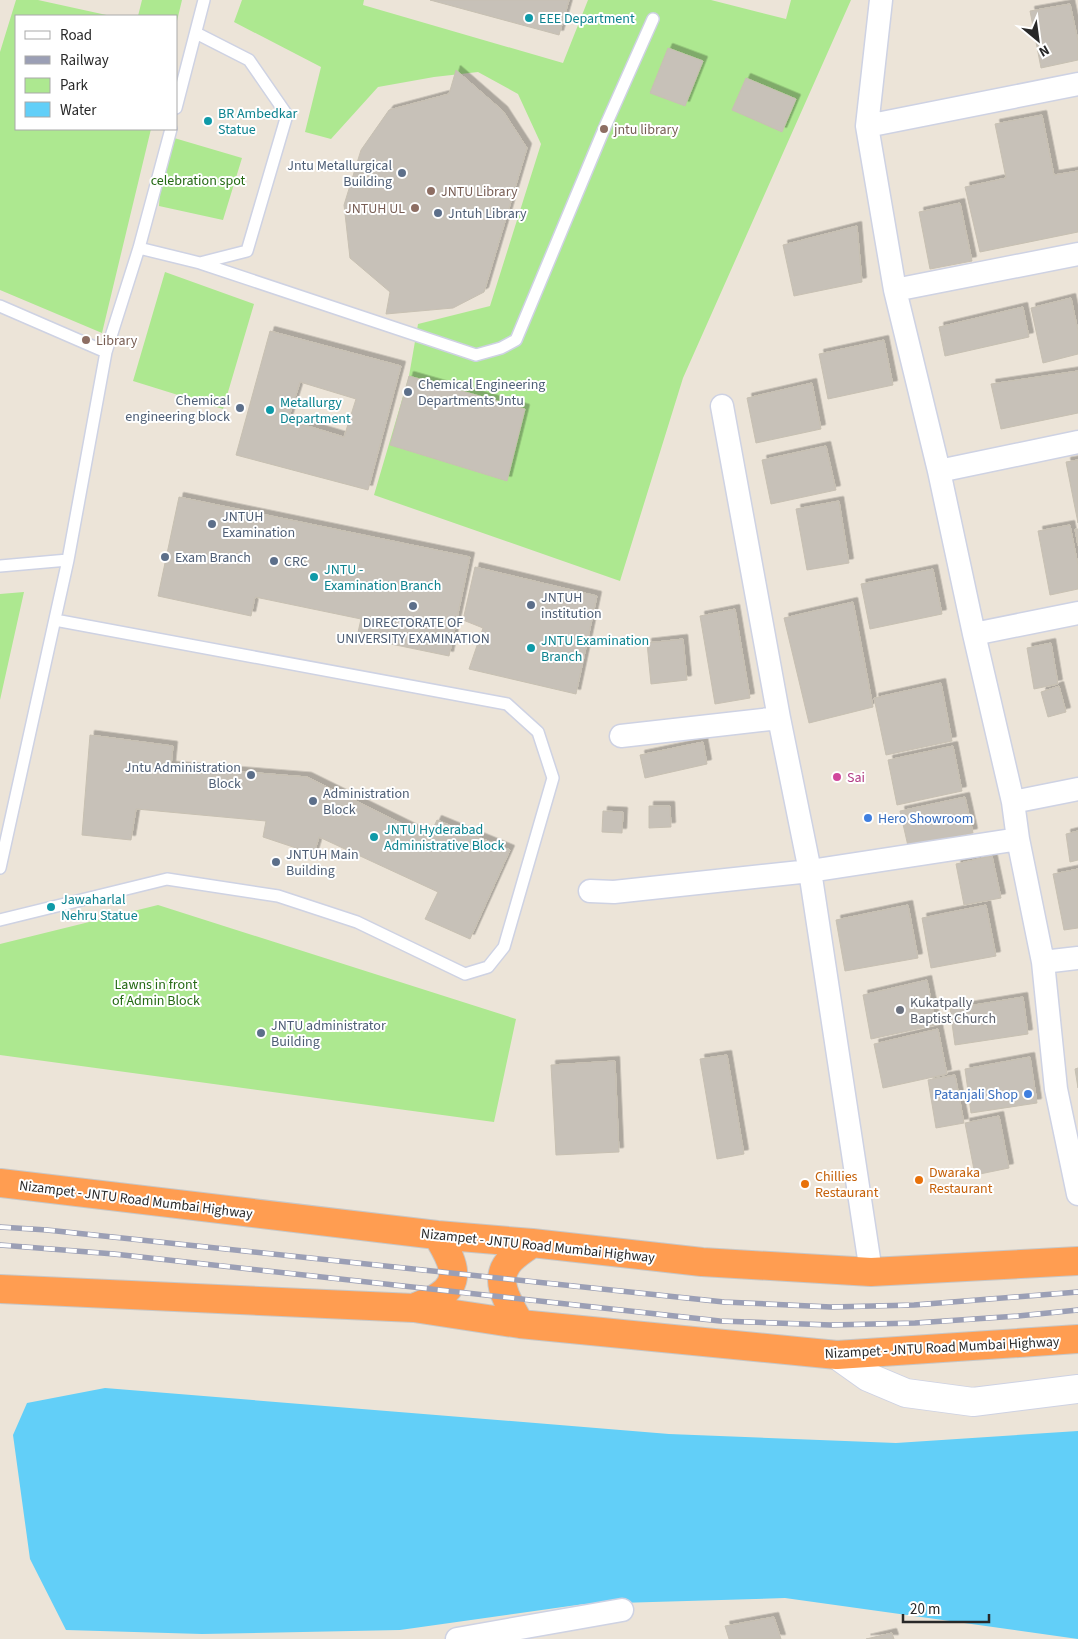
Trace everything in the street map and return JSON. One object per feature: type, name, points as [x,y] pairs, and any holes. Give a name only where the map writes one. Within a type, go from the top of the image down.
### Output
[{"type":"highway","name":"Nizampet - JNTU Road Mumbai Highway","points":[[0,1183],[437,1235],[532,1243],[702,1262],[871,1272],[1078,1261]]},
{"type":"highway","points":[[414,1308],[440,1295],[451,1283],[454,1270],[450,1257],[437,1235]]},
{"type":"highway","points":[[520,1324],[502,1289],[502,1273],[508,1261],[532,1243]]},
{"type":"highway","name":"Nizampet - JNTU Road Mumbai Highway","points":[[0,1289],[414,1308],[520,1324],[837,1356],[1078,1339]]},
{"type":"street","points":[[881,0],[868,126],[895,290],[939,471],[1013,802],[1018,838],[1042,962],[1056,1089],[1078,1194]]},
{"type":"street","points":[[868,126],[1078,84]]},
{"type":"street","points":[[895,290],[1078,254]]},
{"type":"street","points":[[722,406],[779,718],[810,871],[871,1272]]},
{"type":"street","points":[[939,471],[1078,442]]},
{"type":"street","points":[[974,634],[1078,613]]},
{"type":"street","points":[[621,736],[779,718]]},
{"type":"street","points":[[1013,802],[1078,789]]},
{"type":"street","points":[[590,891],[614,892],[810,871],[1018,838]]},
{"type":"street","points":[[1042,962],[1078,958]]},
{"type":"street","points":[[837,1356],[868,1377],[906,1393],[973,1402],[1078,1389]]},
{"type":"street","points":[[457,1639],[622,1610]]},
{"type":"lane","points":[[178,100],[204,0]]},
{"type":"lane","points":[[139,248],[200,264],[476,355],[501,348],[516,340],[604,129],[653,20]]},
{"type":"lane","points":[[196,33],[249,60],[287,114],[247,251],[200,264]]},
{"type":"lane","points":[[0,868],[68,560],[106,352],[139,248],[171,130]]},
{"type":"lane","points":[[0,306],[106,352]]},
{"type":"lane","points":[[0,566],[68,560]]},
{"type":"lane","points":[[0,920],[167,879],[278,896],[357,922],[465,974],[488,967],[504,948],[553,778],[538,732],[507,704],[55,620]]},
{"type":"green space","points":[[16,0],[38,0],[106,15],[15,15],[15,130],[151,130],[102,333],[0,290],[0,52]]},
{"type":"green space","points":[[142,0],[182,0],[178,17],[178,15],[138,15]]},
{"type":"green space","points":[[242,0],[364,0],[363,5],[563,63],[588,0],[711,0],[786,19],[791,0],[851,0],[683,378],[620,581],[374,495],[409,376],[418,324],[490,306],[541,144],[518,94],[478,72],[434,77],[378,87],[331,139],[305,132],[321,67],[234,22]]},
{"type":"green space","name":"celebration spot","points":[[164,135],[242,158],[223,220],[159,206]]},
{"type":"green space","points":[[165,272],[254,304],[223,409],[133,381]]},
{"type":"green space","points":[[24,592],[0,700],[0,594]]},
{"type":"green space","name":"Lawns in front of Admin Block","points":[[158,905],[516,1019],[494,1122],[0,1055],[0,944]]},
{"type":"water","points":[[105,1388],[669,1434],[896,1443],[1078,1431],[1078,1639],[785,1598],[584,1604],[400,1630],[202,1634],[66,1630],[30,1559],[13,1435],[27,1403]]},
{"type":"building","name":"EEE Department","points":[[430,0],[569,0],[559,35]]},
{"type":"building","points":[[1070,4],[1078,41],[1078,60],[1041,68],[1030,11]]},
{"type":"building","points":[[668,48],[703,61],[685,106],[650,93]]},
{"type":"building","name":"JNTU Library","points":[[456,70],[503,111],[527,148],[484,292],[453,308],[386,314],[390,292],[350,258],[344,205],[361,150],[389,110],[449,94]]},
{"type":"building","points":[[746,78],[796,99],[782,132],[732,110]]},
{"type":"building","points":[[1042,115],[1054,175],[1078,171],[1078,232],[980,252],[965,187],[1006,178],[995,124]]},
{"type":"building","points":[[960,203],[972,261],[930,269],[919,212]]},
{"type":"building","points":[[857,226],[862,282],[794,296],[783,245]]},
{"type":"building","points":[[1071,298],[1078,331],[1078,354],[1043,363],[1031,308]]},
{"type":"building","points":[[1023,307],[1029,337],[945,356],[939,327]]},
{"type":"building","name":"Metallurgy Department","points":[[270,331],[401,366],[368,490],[236,455]],"holes":[[[300,382],[356,399],[344,437],[288,420]]]},
{"type":"building","points":[[884,340],[893,385],[828,399],[819,354]]},
{"type":"building","points":[[1078,371],[1078,413],[1001,429],[991,384]]},
{"type":"building","points":[[409,376],[525,409],[507,481],[390,445]]},
{"type":"building","points":[[812,383],[821,429],[756,443],[747,398]]},
{"type":"building","points":[[826,446],[836,490],[771,504],[762,460]]},
{"type":"building","points":[[1078,460],[1078,523],[1066,462]]},
{"type":"building","name":"JNTU - Examination Branch","points":[[179,497],[470,557],[449,656],[357,637],[361,619],[255,597],[251,616],[158,596]]},
{"type":"building","points":[[839,501],[849,563],[807,570],[796,509]]},
{"type":"building","points":[[1070,525],[1078,565],[1078,589],[1050,595],[1038,531]]},
{"type":"building","points":[[1075,529],[1078,529],[1078,546]]},
{"type":"building","name":"JNTU Examination Branch","points":[[475,567],[597,596],[576,694],[469,669],[483,628],[463,620]]},
{"type":"building","points":[[933,569],[942,614],[870,629],[861,584]]},
{"type":"building","points":[[853,602],[873,707],[809,723],[784,618]]},
{"type":"building","points":[[735,609],[750,698],[715,704],[700,616]]},
{"type":"building","points":[[683,639],[687,680],[651,684],[647,643]]},
{"type":"building","points":[[1051,643],[1058,684],[1034,689],[1027,648]]},
{"type":"building","points":[[941,683],[952,741],[886,755],[874,698]]},
{"type":"building","points":[[1059,686],[1066,712],[1048,717],[1041,692]]},
{"type":"building","name":"JNTU Hyderabad Administrative Block","points":[[90,735],[173,746],[171,766],[307,777],[429,837],[437,820],[510,850],[470,939],[425,919],[438,892],[319,837],[314,854],[263,837],[266,821],[136,809],[131,840],[82,835]]},
{"type":"building","points":[[703,742],[707,764],[645,778],[640,755]]},
{"type":"building","points":[[953,746],[962,791],[897,805],[888,760]]},
{"type":"building","points":[[965,797],[973,833],[908,846],[900,811]]},
{"type":"building","points":[[649,806],[670,806],[671,827],[649,828]]},
{"type":"building","points":[[603,811],[623,812],[622,833],[602,832]]},
{"type":"building","points":[[1078,831],[1078,860],[1070,862],[1066,834]]},
{"type":"building","points":[[992,856],[1001,898],[964,905],[956,864]]},
{"type":"building","points":[[1078,869],[1078,928],[1064,930],[1053,874]]},
{"type":"building","points":[[908,905],[918,958],[845,971],[836,920]]},
{"type":"building","points":[[986,905],[996,956],[931,968],[922,918]]},
{"type":"building","name":"Kukatpally Baptist Church","points":[[927,980],[936,1025],[871,1039],[863,995]]},
{"type":"building","points":[[1023,997],[1028,1034],[955,1045],[950,1009]]},
{"type":"building","points":[[938,1029],[947,1074],[883,1088],[874,1044]]},
{"type":"building","points":[[727,1055],[744,1154],[717,1159],[700,1059]]},
{"type":"building","points":[[1030,1057],[1037,1103],[971,1113],[965,1069]]},
{"type":"building","points":[[615,1061],[619,1152],[556,1155],[551,1065]]},
{"type":"building","points":[[1078,1068],[1078,1088],[1075,1069]]},
{"type":"building","points":[[955,1075],[964,1123],[936,1128],[928,1080]]},
{"type":"building","points":[[999,1116],[1009,1168],[975,1175],[965,1123]]},
{"type":"building","points":[[774,1617],[781,1639],[729,1639],[725,1626]]},
{"type":"building","points":[[892,1633],[894,1639],[866,1639]]},
{"type":"railway","points":[[0,1227],[47,1230],[724,1302],[831,1307],[914,1305],[1078,1292]]},
{"type":"railway","points":[[0,1245],[114,1254],[720,1321],[831,1325],[915,1323],[1078,1310]]},
{"type":"place","name":"EEE Department","points":[[529,18]]},
{"type":"place","name":"BR Ambedkar Statue","points":[[208,121]]},
{"type":"place","name":"jntu library","points":[[604,129]]},
{"type":"place","name":"Jntu Metallurgical Building","points":[[402,173]]},
{"type":"place","name":"JNTU Library","points":[[431,191]]},
{"type":"place","name":"JNTUH UL","points":[[415,208]]},
{"type":"place","name":"Jntuh Library","points":[[438,213]]},
{"type":"place","name":"Library","points":[[86,340]]},
{"type":"place","name":"Chemical Engineering Departments Jntu","points":[[408,392]]},
{"type":"place","name":"Chemical engineering block","points":[[240,408]]},
{"type":"place","name":"Metallurgy Department","points":[[270,410]]},
{"type":"place","name":"JNTUH Examination","points":[[212,524]]},
{"type":"place","name":"Exam Branch","points":[[165,557]]},
{"type":"place","name":"CRC","points":[[274,561]]},
{"type":"place","name":"JNTU - Examination Branch","points":[[314,577]]},
{"type":"place","name":"JNTUH institution","points":[[531,605]]},
{"type":"place","name":"DIRECTORATE OF UNIVERSITY EXAMINATION","points":[[413,606]]},
{"type":"place","name":"JNTU Examination Branch","points":[[531,648]]},
{"type":"place","name":"Jntu Administration Block","points":[[251,775]]},
{"type":"place","name":"Sai","points":[[837,777]]},
{"type":"place","name":"Administration Block","points":[[313,801]]},
{"type":"place","name":"Hero Showroom","points":[[868,818]]},
{"type":"place","name":"JNTU Hyderabad Administrative Block","points":[[374,837]]},
{"type":"place","name":"JNTUH Main Building","points":[[276,862]]},
{"type":"place","name":"Jawaharlal Nehru Statue","points":[[51,907]]},
{"type":"place","name":"Kukatpally Baptist Church","points":[[900,1010]]},
{"type":"place","name":"JNTU administrator Building","points":[[261,1033]]},
{"type":"place","name":"Patanjali Shop","points":[[1028,1094]]},
{"type":"place","name":"Dwaraka Restaurant","points":[[919,1180]]},
{"type":"place","name":"Chillies Restaurant","points":[[805,1184]]}]
